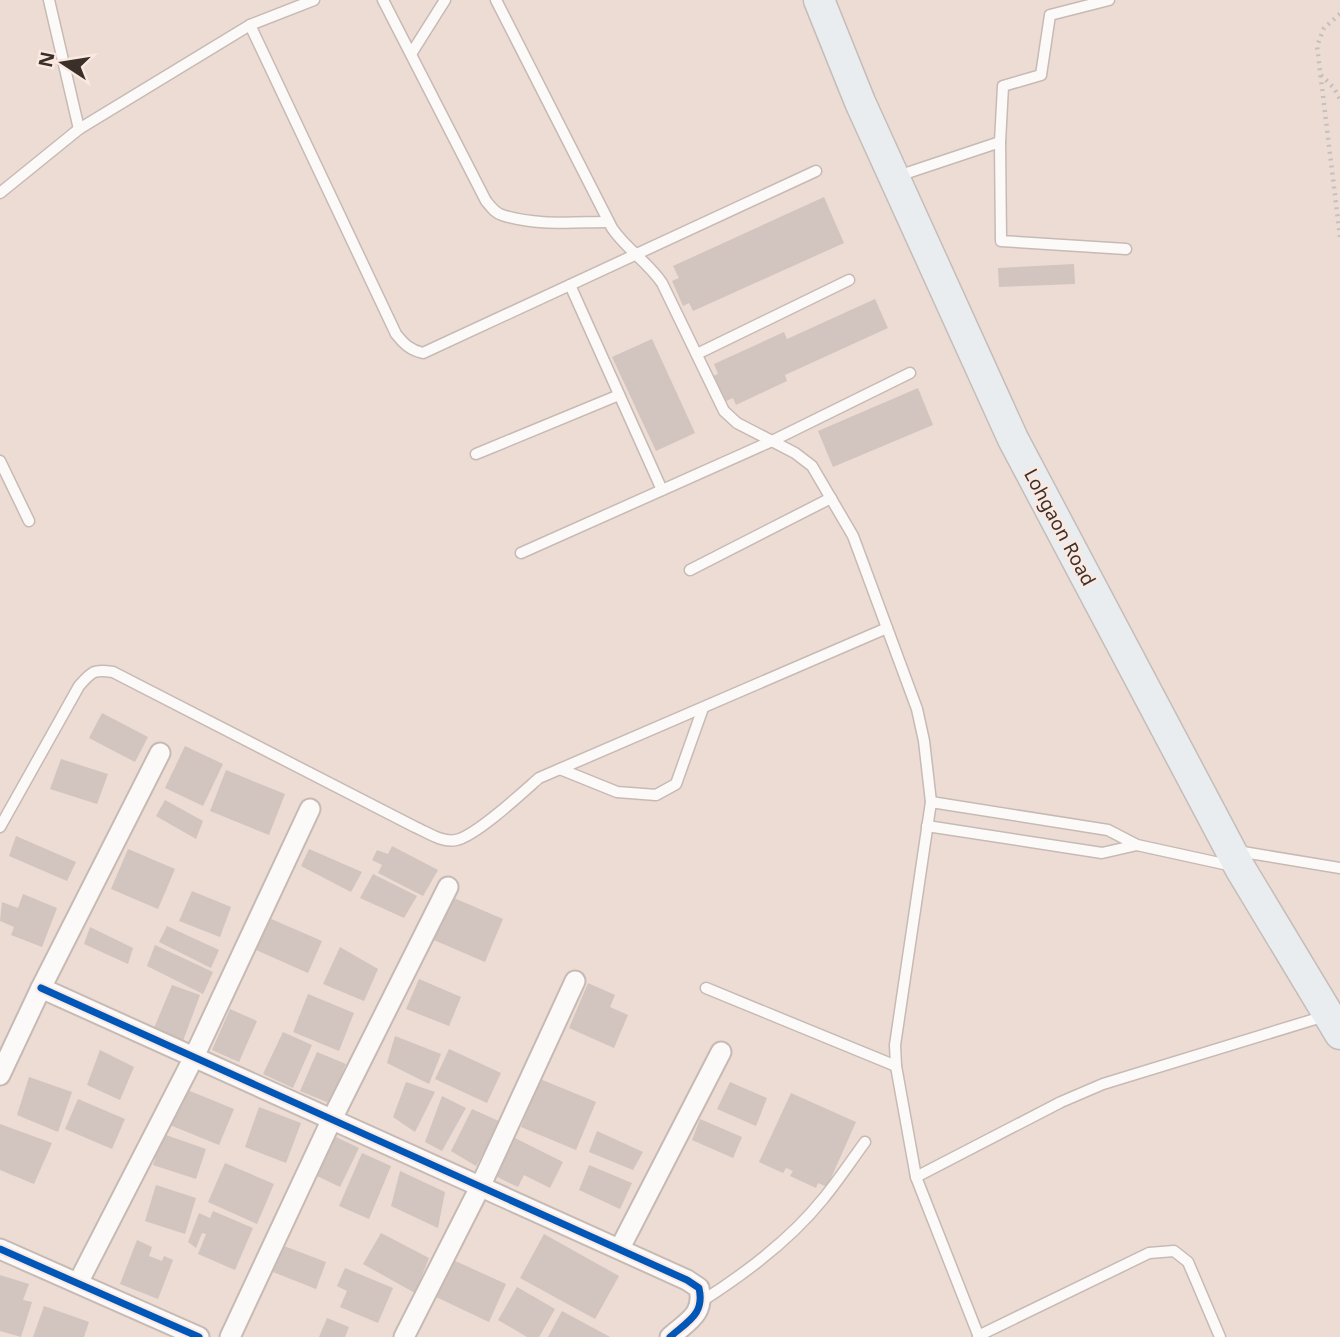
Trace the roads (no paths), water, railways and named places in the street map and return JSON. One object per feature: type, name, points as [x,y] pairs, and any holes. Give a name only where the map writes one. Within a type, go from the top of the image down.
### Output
[{"type":"main road","name":"Lohgaon Road","points":[[819,0],[860,102],[1013,439],[1236,859],[1334,1024]]},
{"type":"street","points":[[1,1069],[160,753]]},
{"type":"street","points":[[78,1283],[193,1059],[310,809]]},
{"type":"street","points":[[230,1337],[331,1121],[448,887]]},
{"type":"street","points":[[404,1337],[480,1187],[575,981]]},
{"type":"street","points":[[41,988],[331,1121],[620,1248],[693,1284],[699,1288],[702,1301],[696,1315],[670,1337]]},
{"type":"street","points":[[620,1248],[721,1052]]},
{"type":"street","points":[[0,1249],[199,1337]]},
{"type":"lane","points":[[49,0],[79,129]]},
{"type":"lane","points":[[0,193],[79,129],[250,25],[314,0]]},
{"type":"lane","points":[[383,0],[486,201],[494,210],[501,215],[539,222],[608,222]]},
{"type":"lane","points":[[411,54],[446,0]]},
{"type":"lane","points":[[496,0],[608,222],[620,240],[653,269],[662,283],[724,411],[737,423],[795,453],[812,467],[831,498],[853,536],[917,709],[924,741],[930,802],[895,1045],[896,1066],[916,1177],[979,1336],[1149,1254],[1174,1251],[1188,1262],[1220,1337]]},
{"type":"lane","points":[[1109,0],[1050,15],[1041,75],[1003,86],[1000,142],[1001,241],[1126,249]]},
{"type":"lane","points":[[250,25],[390,321],[405,345],[413,351],[423,353],[816,171]]},
{"type":"lane","points":[[894,177],[1000,142]]},
{"type":"lane","points":[[697,355],[849,280]]},
{"type":"lane","points":[[570,285],[662,489]]},
{"type":"lane","points":[[521,553],[772,441],[911,373]]},
{"type":"lane","points":[[476,454],[620,395]]},
{"type":"lane","points":[[0,461],[29,521]]},
{"type":"lane","points":[[690,570],[831,498]]},
{"type":"lane","points":[[0,827],[79,686],[97,670],[113,672],[440,838],[454,840],[467,835],[539,778],[887,628]]},
{"type":"lane","points":[[560,769],[617,792],[656,795],[676,784],[703,708]]},
{"type":"lane","points":[[930,802],[1108,830],[1137,845],[1236,859],[1340,868]]},
{"type":"lane","points":[[927,826],[1102,853],[1137,845]]},
{"type":"lane","points":[[706,988],[896,1066]]},
{"type":"lane","points":[[916,1177],[1060,1102],[1103,1084],[1334,1024]]},
{"type":"lane","points":[[702,1301],[733,1281],[785,1239],[822,1200],[865,1142]]}]
